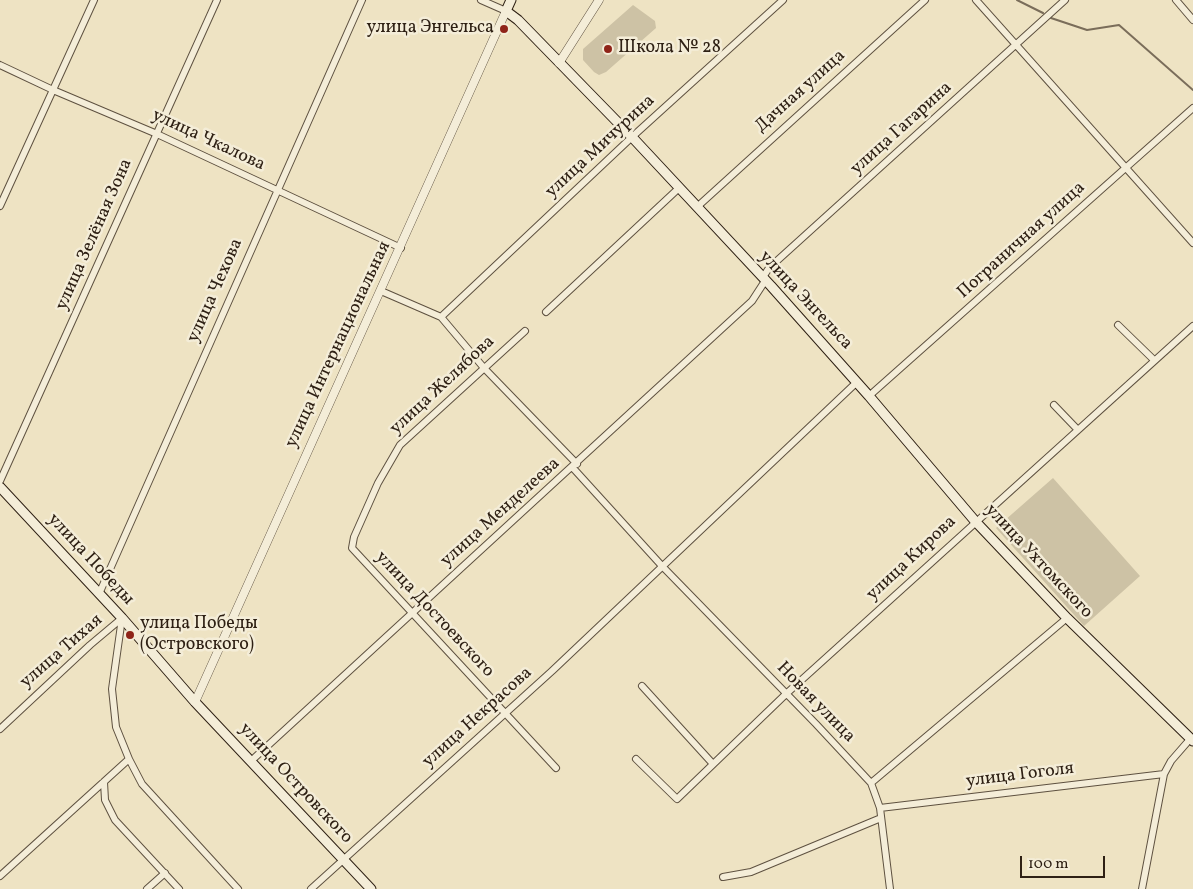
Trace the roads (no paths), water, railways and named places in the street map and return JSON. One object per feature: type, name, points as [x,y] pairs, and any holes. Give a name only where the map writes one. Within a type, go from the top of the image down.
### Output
[{"type":"main road","name":"улица Интернациональная","points":[[506,11],[511,0]]},
{"type":"main road","name":"улица Энгельса","points":[[506,11],[516,18],[632,137],[870,396]]},
{"type":"main road","name":"улица Ухтомского","points":[[870,396],[975,521],[1067,618],[1192,739]]},
{"type":"main road","name":"улица Победы","points":[[0,487],[122,618],[195,702]]},
{"type":"main road","name":"улица Островского","points":[[195,702],[371,889]]},
{"type":"street","points":[[0,206],[94,0]]},
{"type":"street","name":"улица Зелёная Зона","points":[[0,481],[216,0]]},
{"type":"street","name":"улица Чехова","points":[[99,594],[362,0]]},
{"type":"street","name":"улица Энгельса","points":[[481,0],[506,11]]},
{"type":"street","points":[[559,63],[599,0]]},
{"type":"street","name":"улица Мичурина","points":[[441,317],[632,137],[783,0]]},
{"type":"street","name":"Дачная улица","points":[[697,207],[924,0]]},
{"type":"street","points":[[976,0],[1193,243]]},
{"type":"street","name":"улица Гагарина","points":[[765,281],[763,277],[769,268],[1017,46],[1065,0]]},
{"type":"street","points":[[1176,0],[1193,20]]},
{"type":"street","name":"улица Интернациональная","points":[[195,702],[401,248],[506,11]]},
{"type":"street","name":"улица Чкалова","points":[[0,65],[52,90],[157,134],[401,248]]},
{"type":"street","name":"Пограничная улица","points":[[870,396],[1193,108]]},
{"type":"street","points":[[546,312],[679,188]]},
{"type":"street","name":"улица Менделеева","points":[[251,761],[575,466],[752,301],[765,281]]},
{"type":"street","points":[[381,290],[441,317]]},
{"type":"street","name":"Новая улица","points":[[441,317],[484,368],[575,466],[662,566],[871,783],[880,808],[890,889]]},
{"type":"street","points":[[1118,325],[1154,360]]},
{"type":"street","name":"улица Кирова","points":[[636,758],[676,799],[786,694],[975,521],[1193,326]]},
{"type":"street","name":"улица Желябова","points":[[352,548],[354,537],[378,484],[400,445],[525,331]]},
{"type":"street","name":"улица Некрасова","points":[[311,889],[505,715],[856,382]]},
{"type":"street","points":[[1054,405],[1078,430]]},
{"type":"street","name":"улица Достоевского","points":[[352,548],[556,768]]},
{"type":"street","points":[[122,618],[112,689],[116,727],[128,759],[142,784],[238,889]]},
{"type":"street","name":"улица Тихая","points":[[0,729],[122,618]]},
{"type":"street","points":[[871,783],[1067,618]]},
{"type":"street","points":[[642,686],[713,764]]},
{"type":"street","points":[[1142,889],[1164,774],[1171,761],[1192,739]]},
{"type":"street","points":[[0,876],[128,759]]},
{"type":"street","name":"улица Гоголя","points":[[880,808],[1164,774]]},
{"type":"street","points":[[104,782],[103,794],[110,813],[179,889]]},
{"type":"street","points":[[722,876],[751,872],[881,818]]},
{"type":"street","points":[[147,889],[165,873]]},
{"type":"waterway","points":[[1017,0],[1043,13]]},
{"type":"waterway","points":[[1051,18],[1087,30],[1119,25],[1193,90]]},
{"type":"place","name":"улица Энгельса","points":[[504,29]]},
{"type":"place","name":"Школа № 28","points":[[608,49]]},
{"type":"place","name":"улица Победы (Островского)","points":[[130,635]]}]
